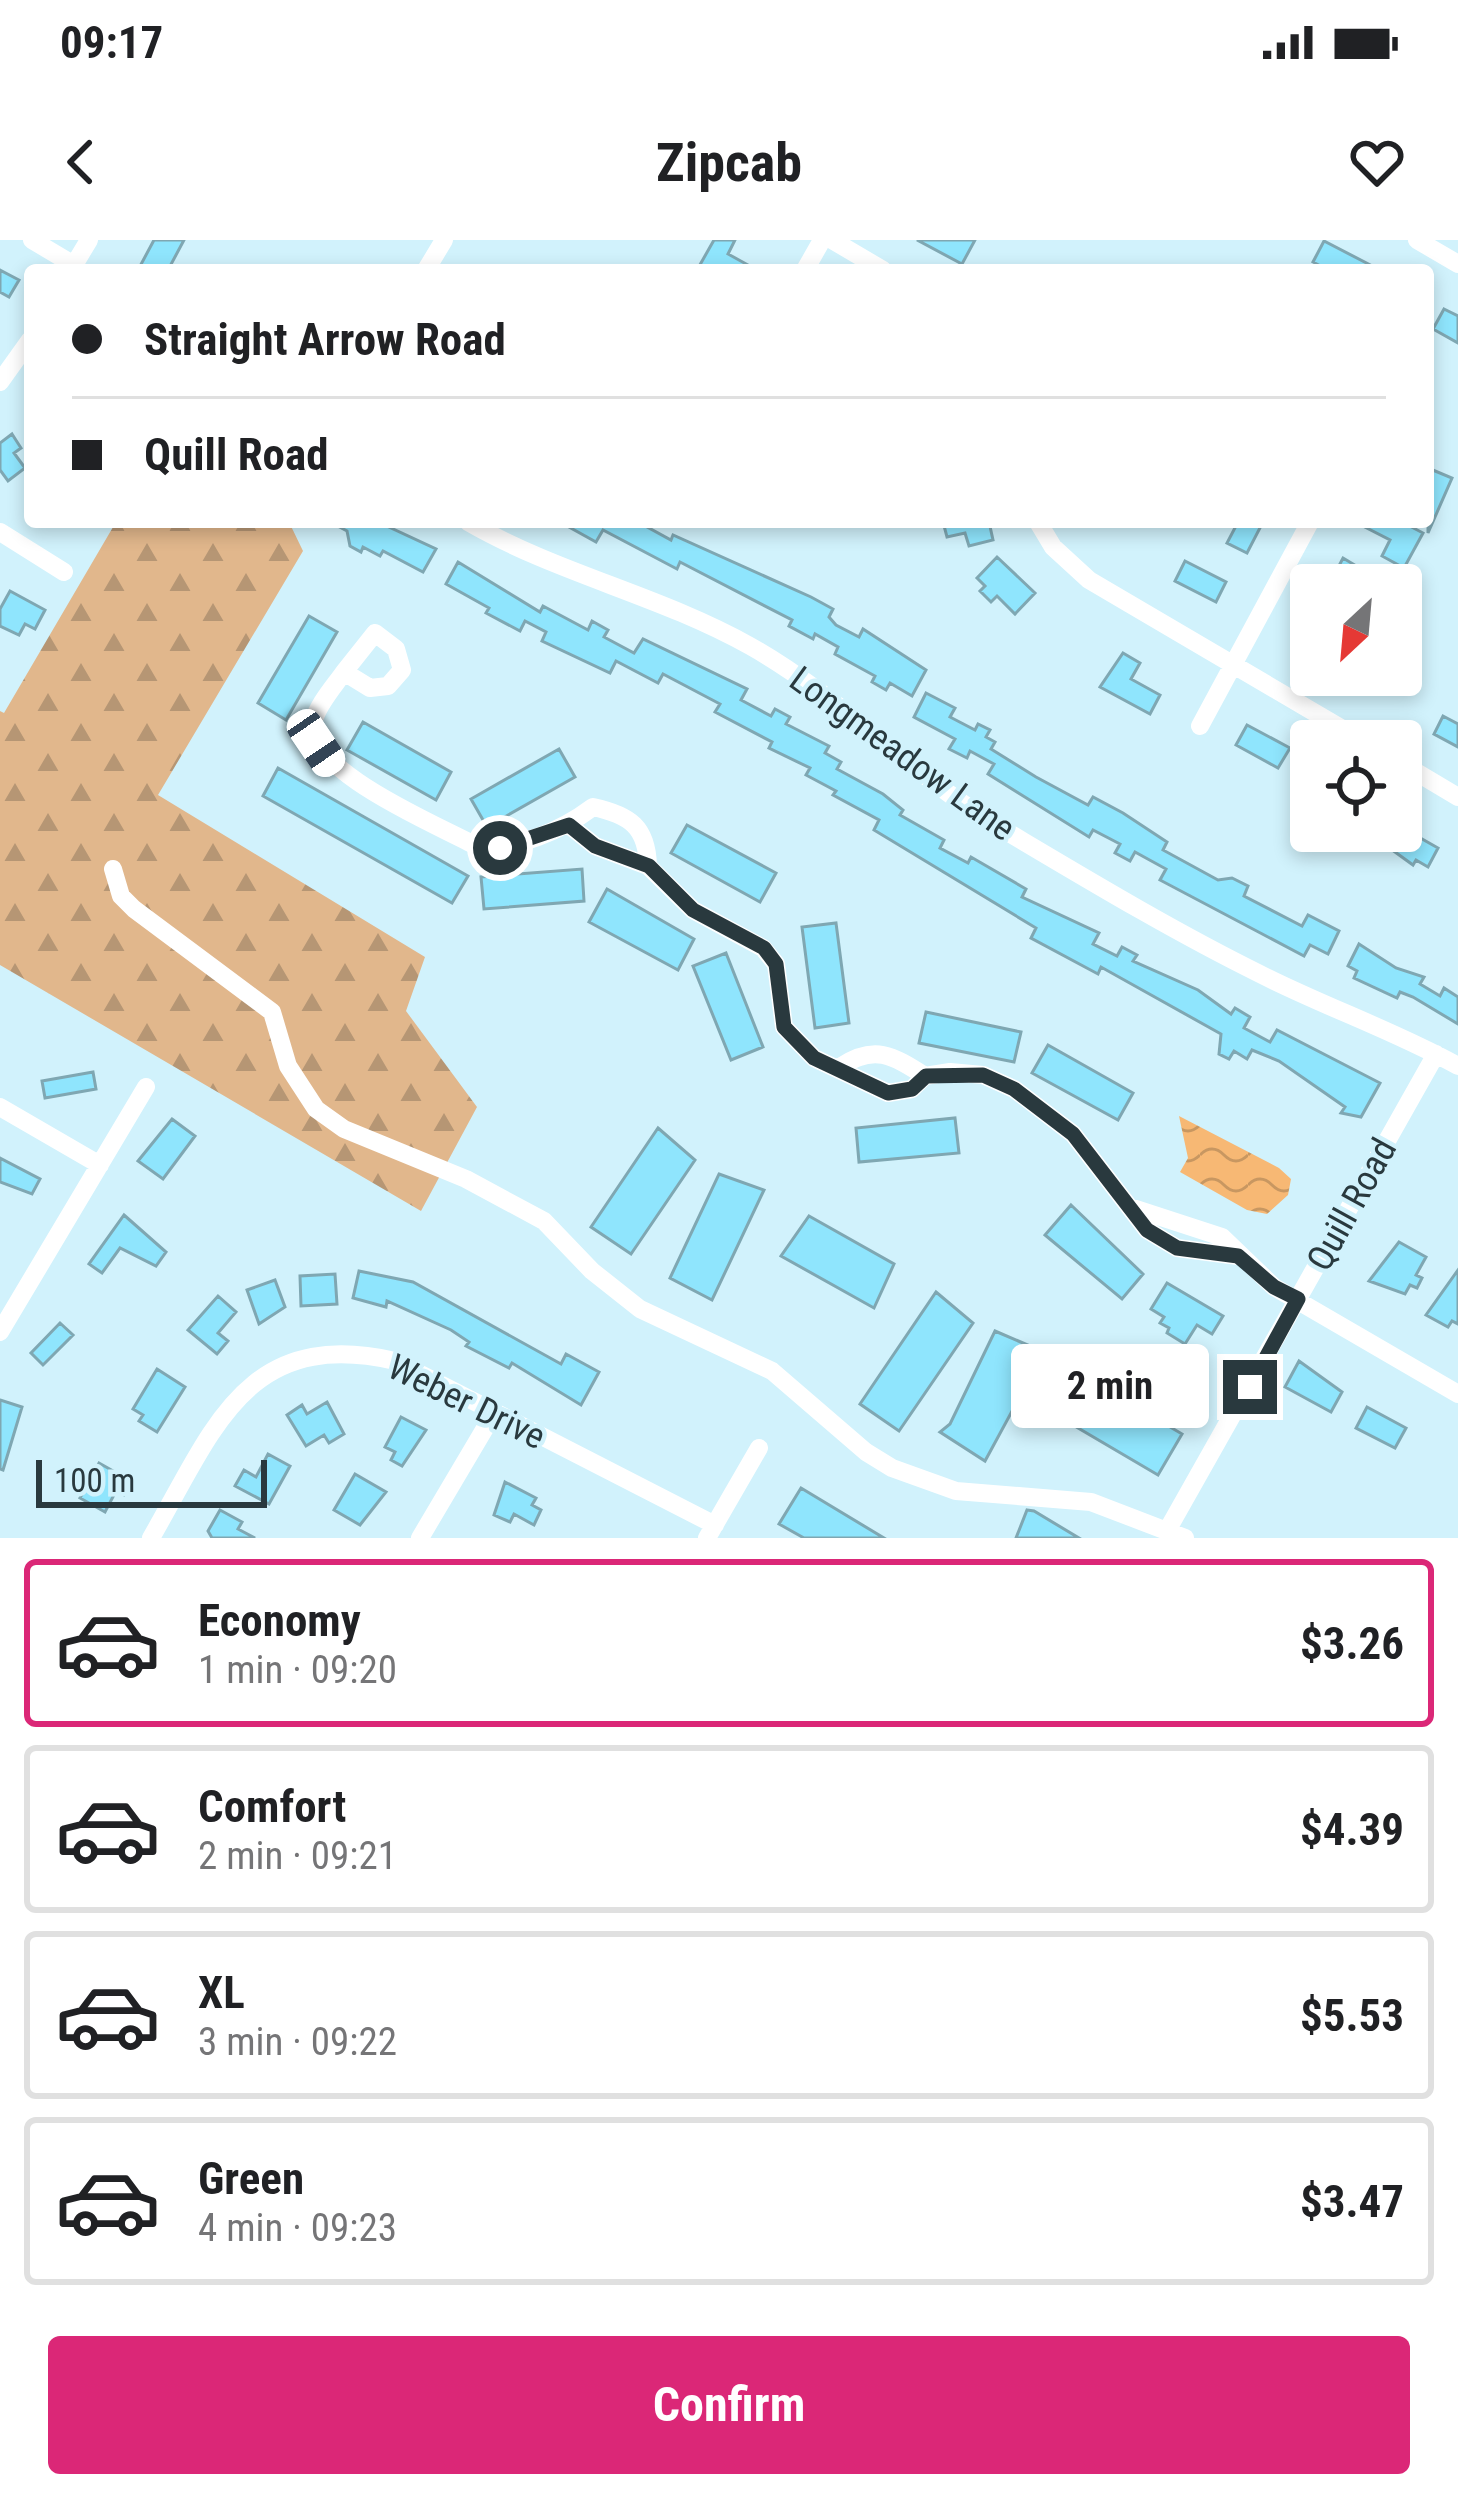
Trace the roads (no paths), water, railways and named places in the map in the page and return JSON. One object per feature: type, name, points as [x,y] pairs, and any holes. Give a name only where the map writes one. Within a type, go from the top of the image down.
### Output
[{"type":"street","points":[[32,240],[68,264]]},
{"type":"street","points":[[832,240],[873,264]]},
{"type":"street","points":[[1417,240],[1458,264]]},
{"type":"street","points":[[0,382],[24,348]]},
{"type":"street","name":"Longmeadow Lane","points":[[479,528],[536,560],[657,602],[750,646],[819,690],[920,773],[996,825],[1201,944],[1458,1066]]},
{"type":"street","points":[[1043,528],[1075,570],[1328,720]]},
{"type":"street","points":[[1200,726],[1307,528]]},
{"type":"street","points":[[0,532],[64,572]]},
{"type":"street","points":[[344,672],[314,719],[316,743],[332,766],[476,846],[500,848],[569,825],[593,807],[625,814],[647,838],[649,866]]},
{"type":"street","points":[[1422,776],[1458,797]]},
{"type":"street","points":[[569,825],[595,846],[649,866],[693,910],[764,948],[776,964],[784,1027],[814,1058],[840,1066],[888,1093],[912,1089],[926,1076]]},
{"type":"street","points":[[113,869],[121,896],[134,909],[272,1012],[299,1088],[344,1130],[466,1179],[544,1221],[619,1294],[772,1371],[866,1452],[892,1468],[956,1491],[1091,1502],[1177,1533]]},
{"type":"street","points":[[840,1066],[863,1051],[883,1052],[926,1076],[983,1075],[1049,1111],[1130,1208],[1196,1225],[1222,1237],[1274,1287],[1458,1394]]},
{"type":"street","name":"Quill Road","points":[[1177,1533],[1233,1418],[1436,1054]]},
{"type":"street","points":[[0,1332],[146,1087]]},
{"type":"street","points":[[0,1107],[100,1165]]},
{"type":"street","name":"Weber Drive","points":[[151,1538],[226,1409],[246,1385],[282,1363],[317,1352],[355,1352],[395,1360],[711,1532]]},
{"type":"street","points":[[420,1538],[494,1413]]},
{"type":"street","points":[[711,1532],[759,1448]]},
{"type":"water","points":[[1179,1116],[1279,1168],[1291,1179],[1288,1195],[1267,1214],[1247,1210],[1180,1172],[1188,1158]]}]
